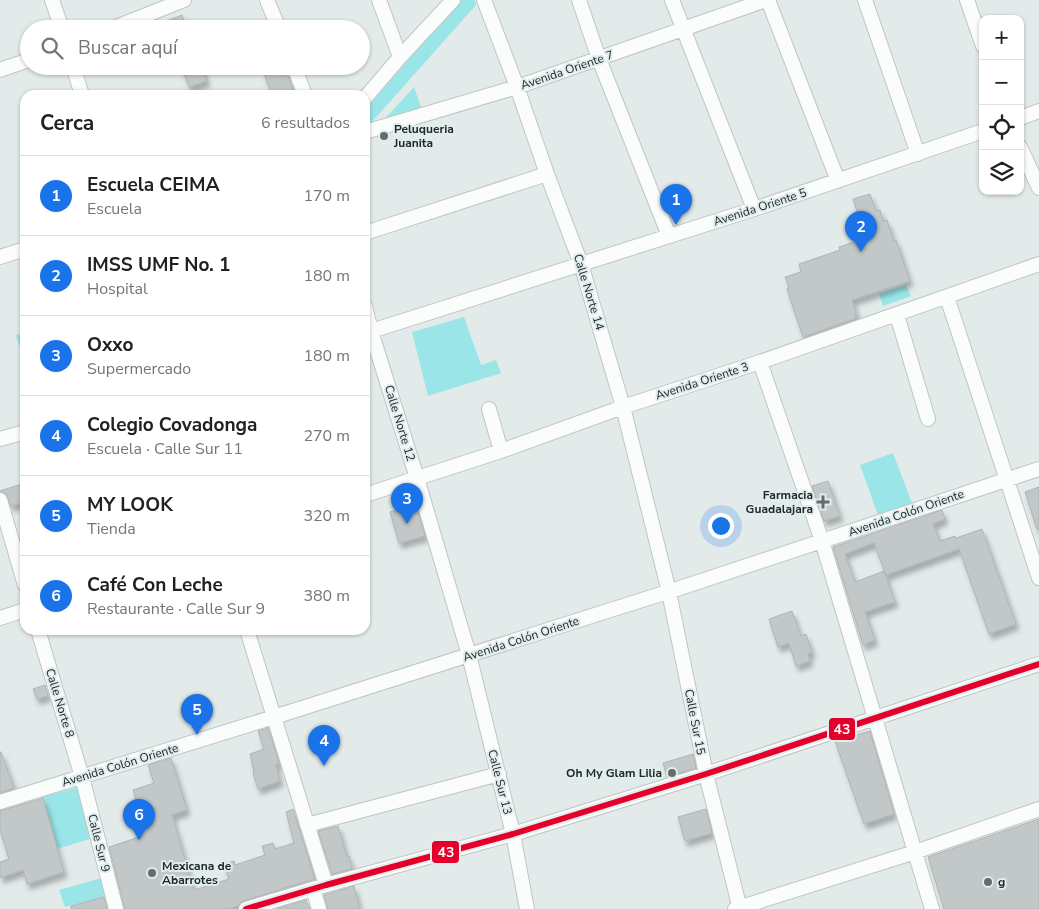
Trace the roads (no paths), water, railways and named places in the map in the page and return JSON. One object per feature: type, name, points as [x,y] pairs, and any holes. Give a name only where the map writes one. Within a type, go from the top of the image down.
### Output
[{"type":"street","points":[[52,0],[59,20]]},
{"type":"street","points":[[134,20],[184,0]]},
{"type":"street","points":[[267,0],[275,20]]},
{"type":"street","points":[[379,0],[400,57]]},
{"type":"street","points":[[370,92],[452,0]]},
{"type":"street","name":"Calle Norte 14","points":[[484,0],[581,264],[623,407],[669,592]]},
{"type":"street","points":[[579,0],[669,236]]},
{"type":"street","points":[[672,0],[754,209]]},
{"type":"street","points":[[767,0],[838,181]]},
{"type":"street","name":"Avenida Oriente 7","points":[[370,131],[517,88],[767,0]]},
{"type":"street","points":[[864,0],[918,154]]},
{"type":"street","points":[[967,0],[979,34]]},
{"type":"street","points":[[0,70],[20,63]]},
{"type":"street","points":[[76,75],[81,90]]},
{"type":"street","points":[[297,75],[303,90]]},
{"type":"street","points":[[1024,117],[1039,112]]},
{"type":"street","name":"Avenida Oriente 5","points":[[370,331],[754,209],[979,132]]},
{"type":"street","points":[[1021,150],[1039,188]]},
{"type":"street","points":[[370,231],[547,174]]},
{"type":"street","points":[[0,257],[20,251]]},
{"type":"street","name":"Avenida Oriente 3","points":[[370,494],[897,315],[1039,264]]},
{"type":"street","points":[[947,297],[1039,578]]},
{"type":"street","points":[[897,315],[928,419]]},
{"type":"street","name":"Calle Norte 12","points":[[370,338],[417,478],[468,655]]},
{"type":"street","points":[[760,362],[822,542],[932,909]]},
{"type":"street","points":[[489,409],[501,451]]},
{"type":"street","points":[[0,439],[20,433]]},
{"type":"street","name":"Avenida Colón Oriente","points":[[0,802],[274,718],[669,592],[1039,469]]},
{"type":"street","points":[[0,500],[20,568]]},
{"type":"street","name":"Calle Sur 15","points":[[669,592],[706,774],[738,908]]},
{"type":"street","points":[[0,618],[20,612]]},
{"type":"street","name":"Calle Norte 8","points":[[39,635],[82,777]]},
{"type":"street","points":[[249,635],[307,825],[319,887],[319,909]]},
{"type":"street","name":"Calle Sur 13","points":[[468,655],[513,834],[527,909]]},
{"type":"street","points":[[246,909],[513,834],[706,774],[1039,664]]},
{"type":"street","points":[[307,825],[499,774]]},
{"type":"street","name":"Calle Sur 9","points":[[82,777],[116,909]]},
{"type":"street","points":[[738,908],[915,852],[1039,809]]},
{"type":"place","name":"Peluqueria Juanita","points":[[384,136]]},
{"type":"place","name":"Escuela CEIMA","points":[[676,225]]},
{"type":"place","name":"IMSS UMF No. 1","points":[[861,252]]},
{"type":"place","name":"Farmacia Guadalajara","points":[[823,502]]},
{"type":"place","name":"Oxxo","points":[[407,524]]},
{"type":"place","name":"MY LOOK","points":[[197,735]]},
{"type":"place","name":"Colegio Covadonga","points":[[324,766]]},
{"type":"place","name":"Oh My Glam Lilia","points":[[672,773]]},
{"type":"place","name":"Café Con Leche","points":[[139,840]]},
{"type":"place","name":"Mexicana de Abarrotes","points":[[152,873]]},
{"type":"place","name":"g","points":[[988,882]]}]
